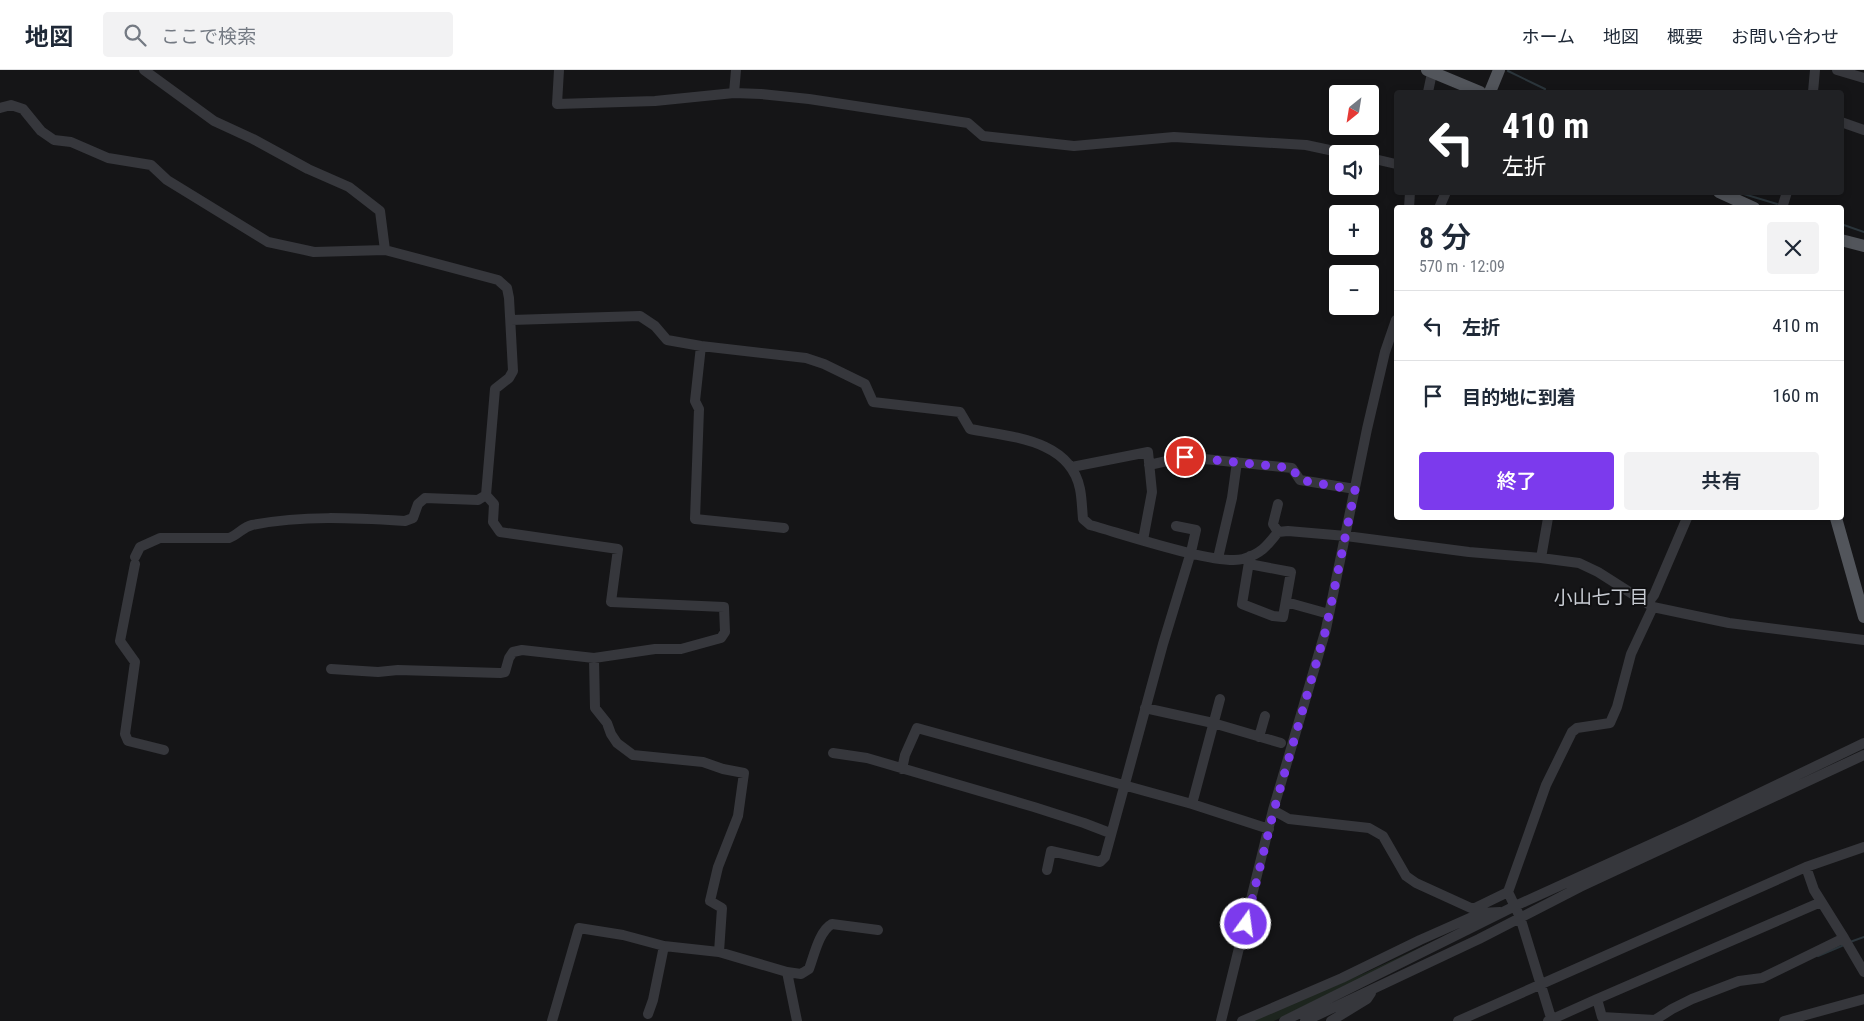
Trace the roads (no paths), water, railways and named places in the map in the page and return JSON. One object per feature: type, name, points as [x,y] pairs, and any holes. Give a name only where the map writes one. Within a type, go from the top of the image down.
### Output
[{"type":"main road","points":[[1491,90],[1499,70]]},
{"type":"main road","points":[[1430,71],[1475,90]]},
{"type":"main road","points":[[1726,195],[1747,205]]},
{"type":"main road","points":[[1844,241],[1864,246]]},
{"type":"main road","points":[[1837,520],[1864,617]]},
{"type":"street","points":[[144,70],[214,121],[253,139],[308,169],[348,187],[380,211],[385,250]]},
{"type":"street","points":[[560,70],[557,104],[655,101],[734,93],[810,99],[938,118],[968,123],[983,136],[1074,146],[1174,137],[1306,145],[1329,150]]},
{"type":"street","points":[[734,93],[736,70]]},
{"type":"street","points":[[1813,90],[1815,70]]},
{"type":"street","points":[[1837,70],[1864,78]]},
{"type":"street","points":[[1428,90],[1430,71]]},
{"type":"street","points":[[0,108],[11,106],[22,110],[41,131],[54,140],[71,142],[108,158],[150,165],[168,180],[268,242],[314,252],[385,250],[498,280],[507,288],[511,320],[513,371],[509,378],[495,389],[486,495],[494,504],[493,522],[500,532],[618,549],[611,602],[724,608],[725,632],[721,638],[681,649],[655,649],[594,658],[522,650],[513,652],[505,672],[500,673],[398,670],[378,672],[331,669]]},
{"type":"street","points":[[1844,123],[1864,130]]},
{"type":"street","points":[[1379,160],[1394,164]]},
{"type":"street","points":[[511,320],[640,316],[655,326],[667,340],[701,346],[806,358],[824,364],[865,384],[873,402],[960,412],[970,429],[1036,442],[1054,450],[1072,467],[1080,488],[1083,520],[1090,525],[1191,552],[1218,558],[1250,560],[1291,572],[1283,617],[1273,616],[1242,604],[1250,560],[1265,549],[1278,532],[1288,530],[1579,563],[1598,572],[1650,605],[1729,623],[1864,640]]},
{"type":"street","points":[[1221,1021],[1274,810],[1329,614],[1367,429],[1385,352],[1394,326]]},
{"type":"street","points":[[701,346],[695,401],[699,409],[695,519],[784,528]]},
{"type":"street","points":[[1072,467],[1148,452],[1152,492],[1143,540]]},
{"type":"street","points":[[1150,465],[1185,457],[1292,468],[1300,480],[1355,490]]},
{"type":"street","points":[[1218,558],[1232,498],[1237,462]]},
{"type":"street","points":[[164,750],[128,741],[125,734],[135,662],[120,641],[135,561],[140,548],[160,538],[229,538],[236,536],[249,525],[296,518],[405,521],[413,518],[418,504],[425,498],[478,500],[486,495]]},
{"type":"street","points":[[1278,504],[1273,524],[1278,532]]},
{"type":"street","points":[[1541,558],[1548,520]]},
{"type":"street","points":[[1274,810],[1289,819],[1369,828],[1383,836],[1406,876],[1416,883],[1473,909],[1508,892],[1546,786],[1572,732],[1576,728],[1610,723],[1617,707],[1631,654],[1686,520]]},
{"type":"street","points":[[1047,870],[1051,851],[1100,862],[1105,857],[1110,833],[1196,530],[1176,526]]},
{"type":"street","points":[[1286,602],[1329,614]]},
{"type":"street","points":[[594,658],[595,708],[607,723],[617,743],[633,755],[703,762],[723,770],[744,773],[738,816],[718,867],[710,901],[722,908],[719,952]]},
{"type":"street","points":[[1192,804],[1220,699]]},
{"type":"street","points":[[1145,708],[1281,743]]},
{"type":"street","points":[[1259,737],[1265,716]]},
{"type":"street","points":[[902,769],[905,755],[917,728],[1192,804],[1269,829]]},
{"type":"street","points":[[1284,1021],[1515,906],[1691,826],[1864,744]]},
{"type":"street","points":[[833,753],[867,758],[1084,822],[1110,833]]},
{"type":"street","points":[[1305,1021],[1479,939],[1580,887],[1864,755]]},
{"type":"street","points":[[1458,1021],[1806,867],[1864,848]]},
{"type":"street","points":[[1806,867],[1814,890],[1846,942],[1860,958],[1864,972]]},
{"type":"street","points":[[1508,892],[1520,917],[1551,1020],[1821,902]]},
{"type":"street","points":[[1242,1021],[1342,978],[1480,913],[1503,912]]},
{"type":"street","points":[[552,1021],[579,928],[623,934],[664,946],[719,952],[787,972],[801,974],[809,969],[820,940],[828,926],[832,924],[878,930]]},
{"type":"street","points":[[1597,999],[1601,1019],[1655,1020],[1692,999],[1739,982],[1762,978],[1846,942]]},
{"type":"street","points":[[648,1014],[664,946]]},
{"type":"street","points":[[787,972],[797,1021]]},
{"type":"street","points":[[1331,1021],[1367,999],[1372,990]]},
{"type":"street","points":[[1784,1021],[1864,999]]},
{"type":"waterway","points":[[1508,71],[1545,89]]},
{"type":"waterway","points":[[1747,195],[1777,204]]},
{"type":"waterway","points":[[1844,225],[1864,232]]},
{"type":"waterway","points":[[1850,942],[1864,937]]},
{"type":"waterway","points":[[1818,956],[1844,945]]},
{"type":"district","name":"小山七丁目","points":[[1601,597]]}]
